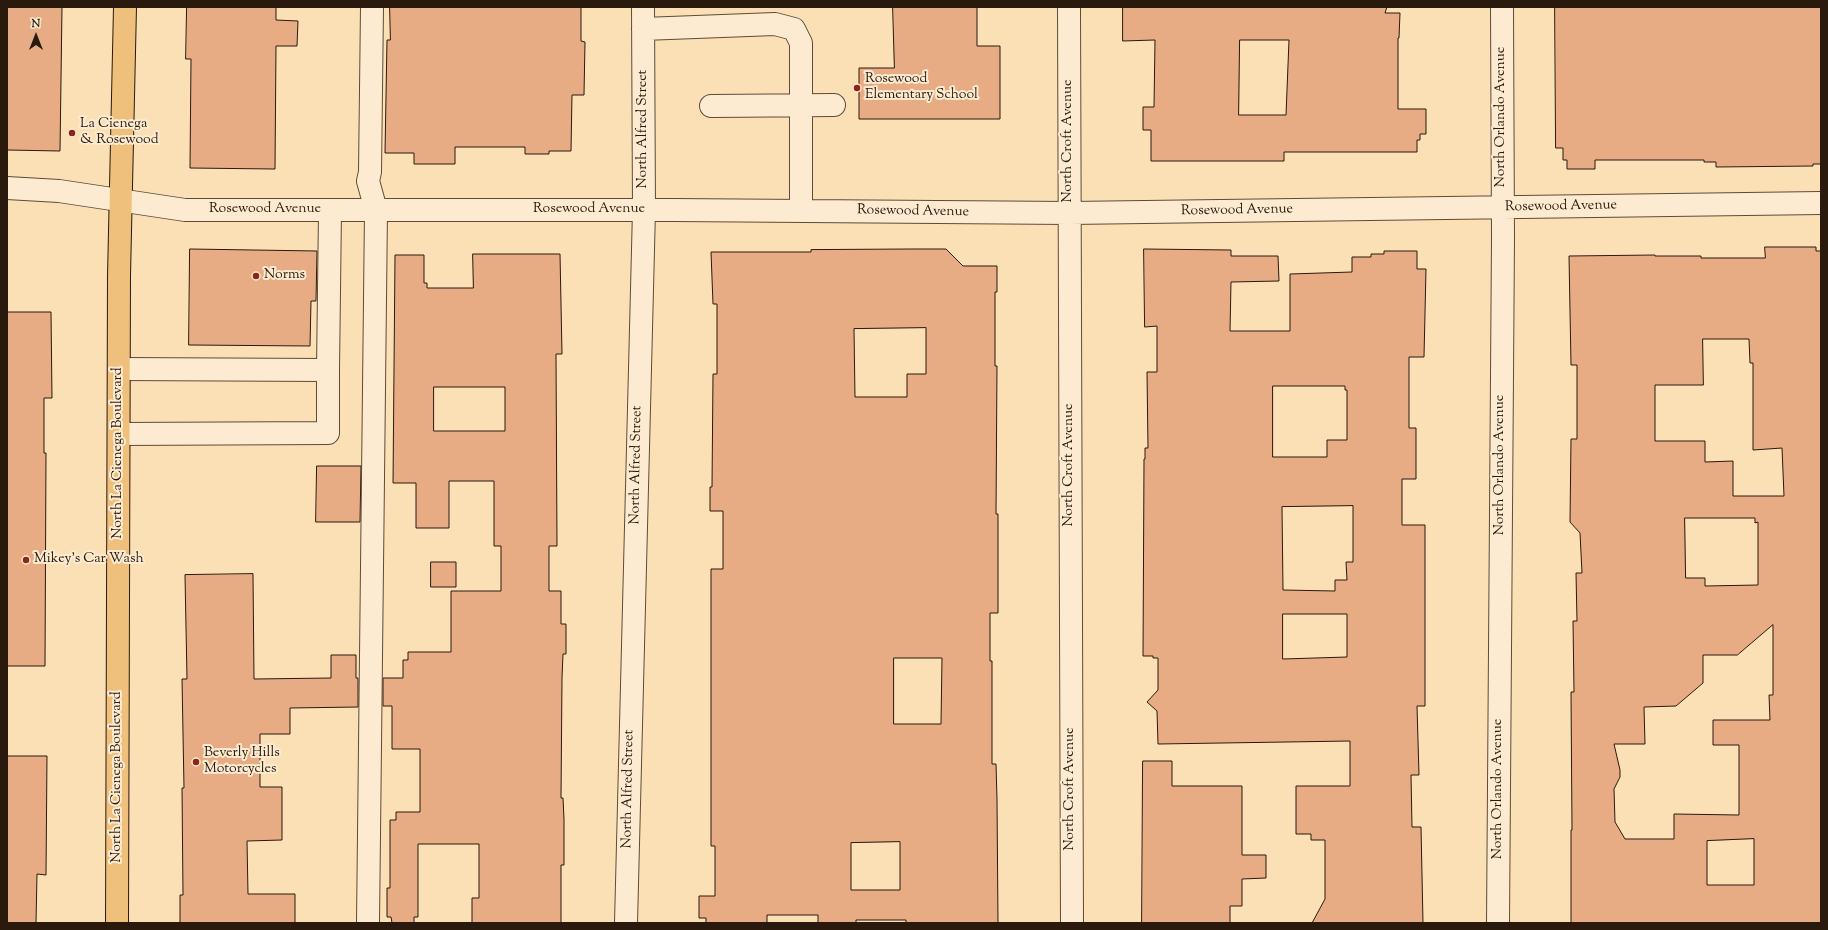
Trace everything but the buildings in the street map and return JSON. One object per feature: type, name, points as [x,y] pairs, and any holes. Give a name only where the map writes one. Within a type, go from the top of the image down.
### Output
[{"type":"main road","name":"North La Cienega Boulevard","points":[[117,923],[119,276],[122,202],[125,7]]},
{"type":"street","points":[[368,923],[376,210],[368,181],[370,172],[372,7]]},
{"type":"street","name":"North Alfred Street","points":[[626,923],[644,210],[643,7]]},
{"type":"street","name":"North Croft Avenue","points":[[1069,7],[1072,923]]},
{"type":"street","name":"North Orlando Avenue","points":[[1498,923],[1503,208],[1502,7]]},
{"type":"street","points":[[643,29],[775,24],[794,29],[801,43],[801,211]]},
{"type":"street","points":[[710,106],[834,105]]},
{"type":"street","name":"Rosewood Avenue","points":[[7,188],[59,191],[122,202],[185,210],[644,210],[1070,213],[1821,203]]},
{"type":"street","points":[[119,434],[328,433],[330,210]]},
{"type":"street","points":[[119,368],[328,370]]},
{"type":"place","name":"Rosewood Elementary School","points":[[857,88]]},
{"type":"place","name":"La Cienega & Rosewood","points":[[72,133]]},
{"type":"place","name":"Norms","points":[[256,276]]},
{"type":"place","name":"Mikey's Car Wash","points":[[26,560]]},
{"type":"place","name":"Beverly Hills Motorcycles","points":[[196,762]]}]
